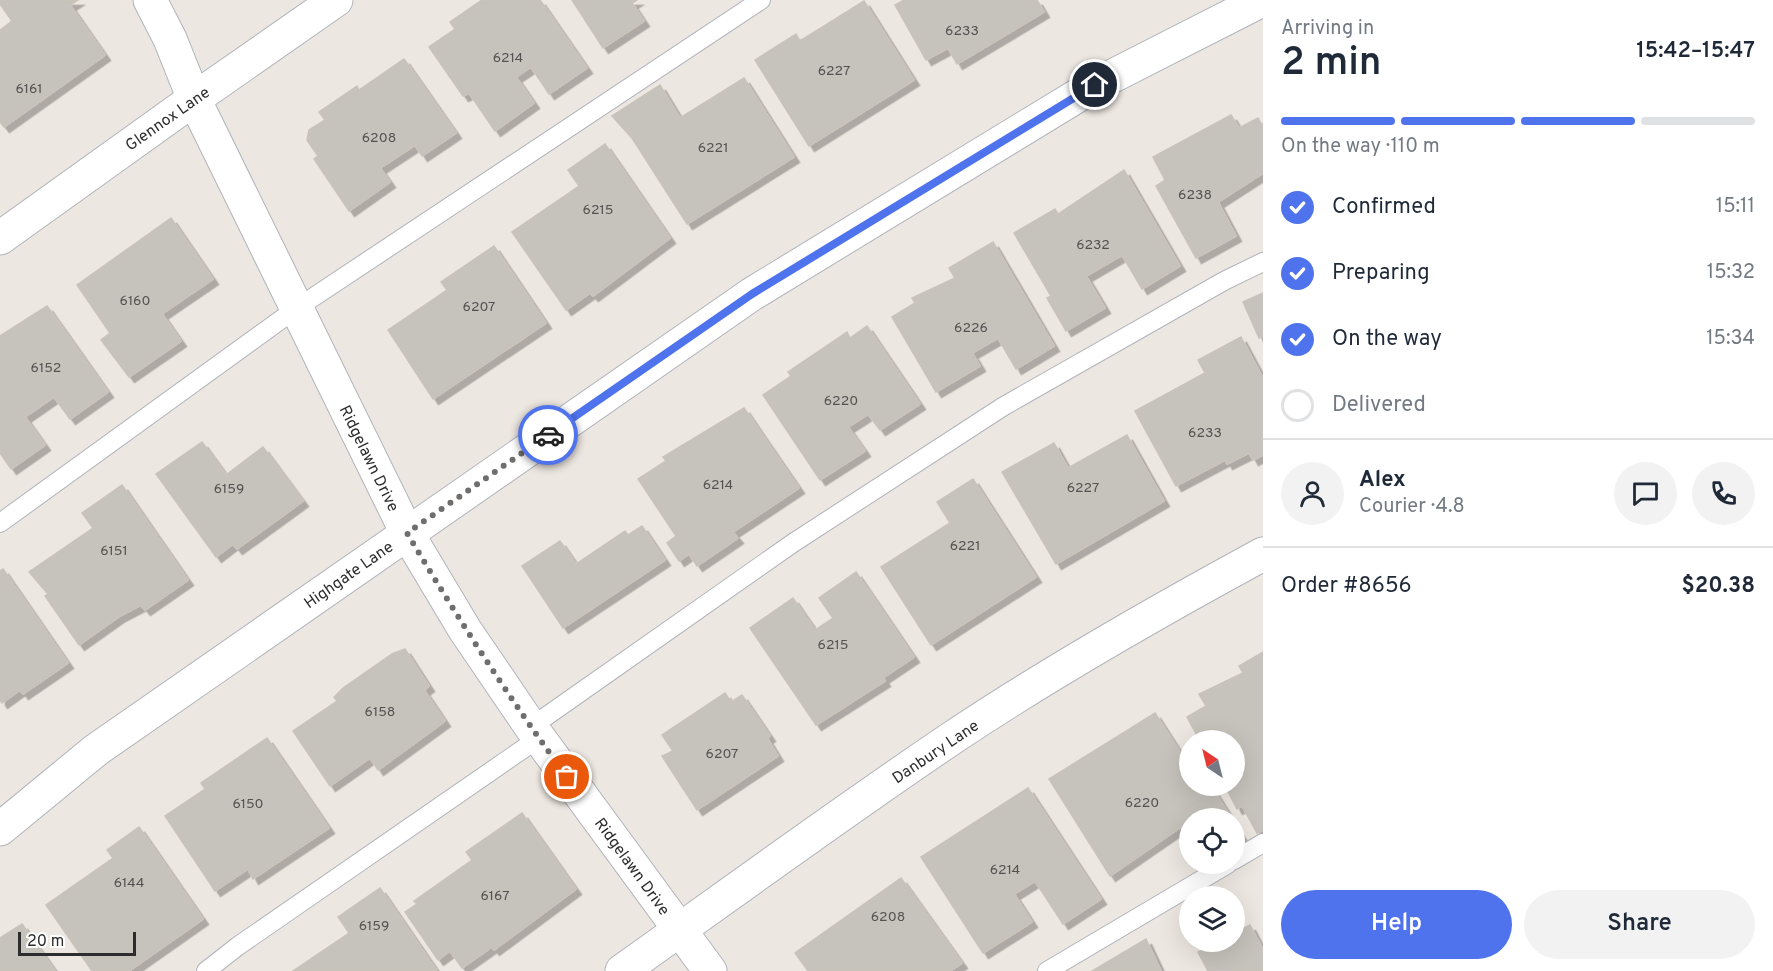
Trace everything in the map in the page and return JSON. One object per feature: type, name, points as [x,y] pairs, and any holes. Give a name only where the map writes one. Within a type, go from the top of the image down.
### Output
[{"type":"street","name":"Ridgelawn Drive","points":[[150,0],[170,39],[194,99],[407,533],[465,630],[535,733],[710,971]]},
{"type":"street","name":"Glennox Lane","points":[[0,238],[336,0]]},
{"type":"street","name":"Highgate Lane","points":[[0,829],[96,750],[752,294],[1095,85],[1262,0]]},
{"type":"street","name":"Danbury Lane","points":[[622,971],[956,736],[1058,670],[1161,609],[1263,554]]},
{"type":"lane","points":[[0,523],[297,308],[761,0]]},
{"type":"lane","points":[[206,971],[793,543],[1004,406],[1224,281],[1263,262]]},
{"type":"lane","points":[[1245,854],[1263,843]]},
{"type":"lane","points":[[1047,971],[1211,874]]},
{"type":"building","points":[[0,0],[78,0],[70,5],[105,55],[4,127],[0,122],[0,30],[12,21],[0,4]]},
{"type":"building","points":[[482,0],[540,0],[587,68],[549,94],[531,67],[516,77],[534,103],[495,131],[469,93],[463,96],[429,47],[455,29],[450,22]]},
{"type":"building","points":[[572,0],[637,0],[632,3],[644,21],[603,48]]},
{"type":"building","points":[[904,0],[1037,0],[1044,12],[957,64],[948,48],[926,60],[895,5]]},
{"type":"building","points":[[864,1],[914,80],[809,146],[755,60],[796,34],[800,41]]},
{"type":"building","points":[[404,59],[456,133],[422,156],[415,145],[380,168],[390,182],[349,211],[314,159],[318,156],[307,140],[309,130],[325,120],[319,112],[357,86],[359,90]]},
{"type":"building","points":[[744,78],[794,157],[687,224],[632,138],[612,116],[660,85],[680,118]]},
{"type":"building","points":[[1231,115],[1239,128],[1258,118],[1263,127],[1263,173],[1218,202],[1236,236],[1196,258],[1156,186],[1165,180],[1153,157]]},
{"type":"building","points":[[605,144],[670,238],[593,296],[590,293],[566,310],[512,232],[579,186],[568,170]]},
{"type":"building","points":[[1124,170],[1180,266],[1142,289],[1122,255],[1086,276],[1105,308],[1066,331],[1047,298],[1051,296],[1014,233],[1055,209],[1058,214]]},
{"type":"building","points":[[171,218],[213,279],[162,314],[181,341],[129,377],[101,340],[110,333],[77,285]]},
{"type":"building","points":[[993,242],[1054,346],[1016,369],[998,338],[972,353],[980,366],[936,392],[892,317],[915,303],[912,298],[955,278],[949,268]]},
{"type":"building","points":[[494,246],[546,323],[433,399],[388,330],[447,290],[441,282]]},
{"type":"building","points":[[1263,293],[1263,336],[1259,338],[1243,302]]},
{"type":"building","points":[[47,306],[108,392],[70,419],[54,397],[25,417],[45,445],[11,469],[0,453],[0,336]]},
{"type":"building","points":[[867,326],[920,404],[880,430],[868,414],[848,427],[865,451],[820,480],[763,395],[791,376],[788,372],[847,332],[850,338]]},
{"type":"building","points":[[1241,337],[1263,378],[1263,455],[1253,460],[1249,453],[1227,464],[1225,460],[1176,486],[1135,411],[1205,373],[1198,360]]},
{"type":"building","points":[[744,408],[799,488],[733,532],[738,538],[697,566],[689,554],[679,561],[667,543],[676,536],[638,479],[666,461],[663,457]]},
{"type":"building","points":[[1127,435],[1164,501],[1056,564],[1002,472],[1054,443],[1068,468]]},
{"type":"building","points":[[202,442],[226,475],[263,447],[303,501],[237,549],[233,544],[216,557],[156,474]]},
{"type":"building","points":[[973,479],[1036,577],[931,645],[881,567],[950,523],[937,502]]},
{"type":"building","points":[[122,485],[188,580],[145,610],[141,605],[120,616],[79,645],[45,596],[48,594],[29,572],[93,528],[82,513]]},
{"type":"building","points":[[642,526],[665,560],[563,628],[522,566],[560,541],[576,564],[625,531],[628,535]]},
{"type":"building","points":[[3,569],[68,663],[23,694],[20,690],[2,703],[0,700],[0,571]]},
{"type":"building","points":[[856,572],[914,657],[883,678],[885,681],[816,725],[750,628],[793,598],[815,630],[833,618],[819,598]]},
{"type":"building","points":[[405,649],[429,686],[424,690],[445,721],[378,770],[370,758],[330,786],[293,731],[337,701],[334,697],[343,688],[392,654]]},
{"type":"building","points":[[1263,652],[1263,830],[1257,833],[1245,808],[1242,806],[1236,808],[1230,796],[1245,796],[1245,730],[1194,730],[1187,717],[1206,706],[1199,694],[1243,673],[1239,666]]},
{"type":"building","points":[[725,693],[731,702],[742,695],[770,736],[767,738],[778,756],[697,810],[662,756],[673,751],[662,735]]},
{"type":"building","points":[[1155,713],[1179,751],[1179,796],[1217,796],[1225,808],[1179,808],[1179,828],[1110,876],[1049,779]]},
{"type":"building","points":[[267,738],[329,828],[253,879],[248,869],[215,891],[165,816],[205,789],[201,783]]},
{"type":"building","points":[[1028,788],[1101,899],[1063,924],[1035,881],[1014,894],[1032,922],[983,953],[921,857]]},
{"type":"building","points":[[522,813],[576,889],[494,950],[492,947],[462,968],[450,951],[438,960],[405,912],[417,904],[414,901],[472,860],[466,852]]},
{"type":"building","points":[[139,827],[203,919],[129,971],[92,971],[46,905],[113,858],[107,850]]},
{"type":"building","points":[[901,878],[962,963],[950,971],[808,971],[795,953]]},
{"type":"building","points":[[380,888],[437,971],[293,971],[349,933],[338,917]]},
{"type":"building","points":[[22,924],[55,971],[0,971],[0,938]]},
{"type":"building","points":[[1250,925],[1263,950],[1263,971],[1208,971],[1198,952],[1245,952],[1245,928]]},
{"type":"building","points":[[1146,939],[1161,971],[1092,971]]},
{"type":"way so far","points":[[548,435],[407,533],[465,630],[567,777]]},
{"type":"route","points":[[548,435],[752,294],[1095,85]]}]
